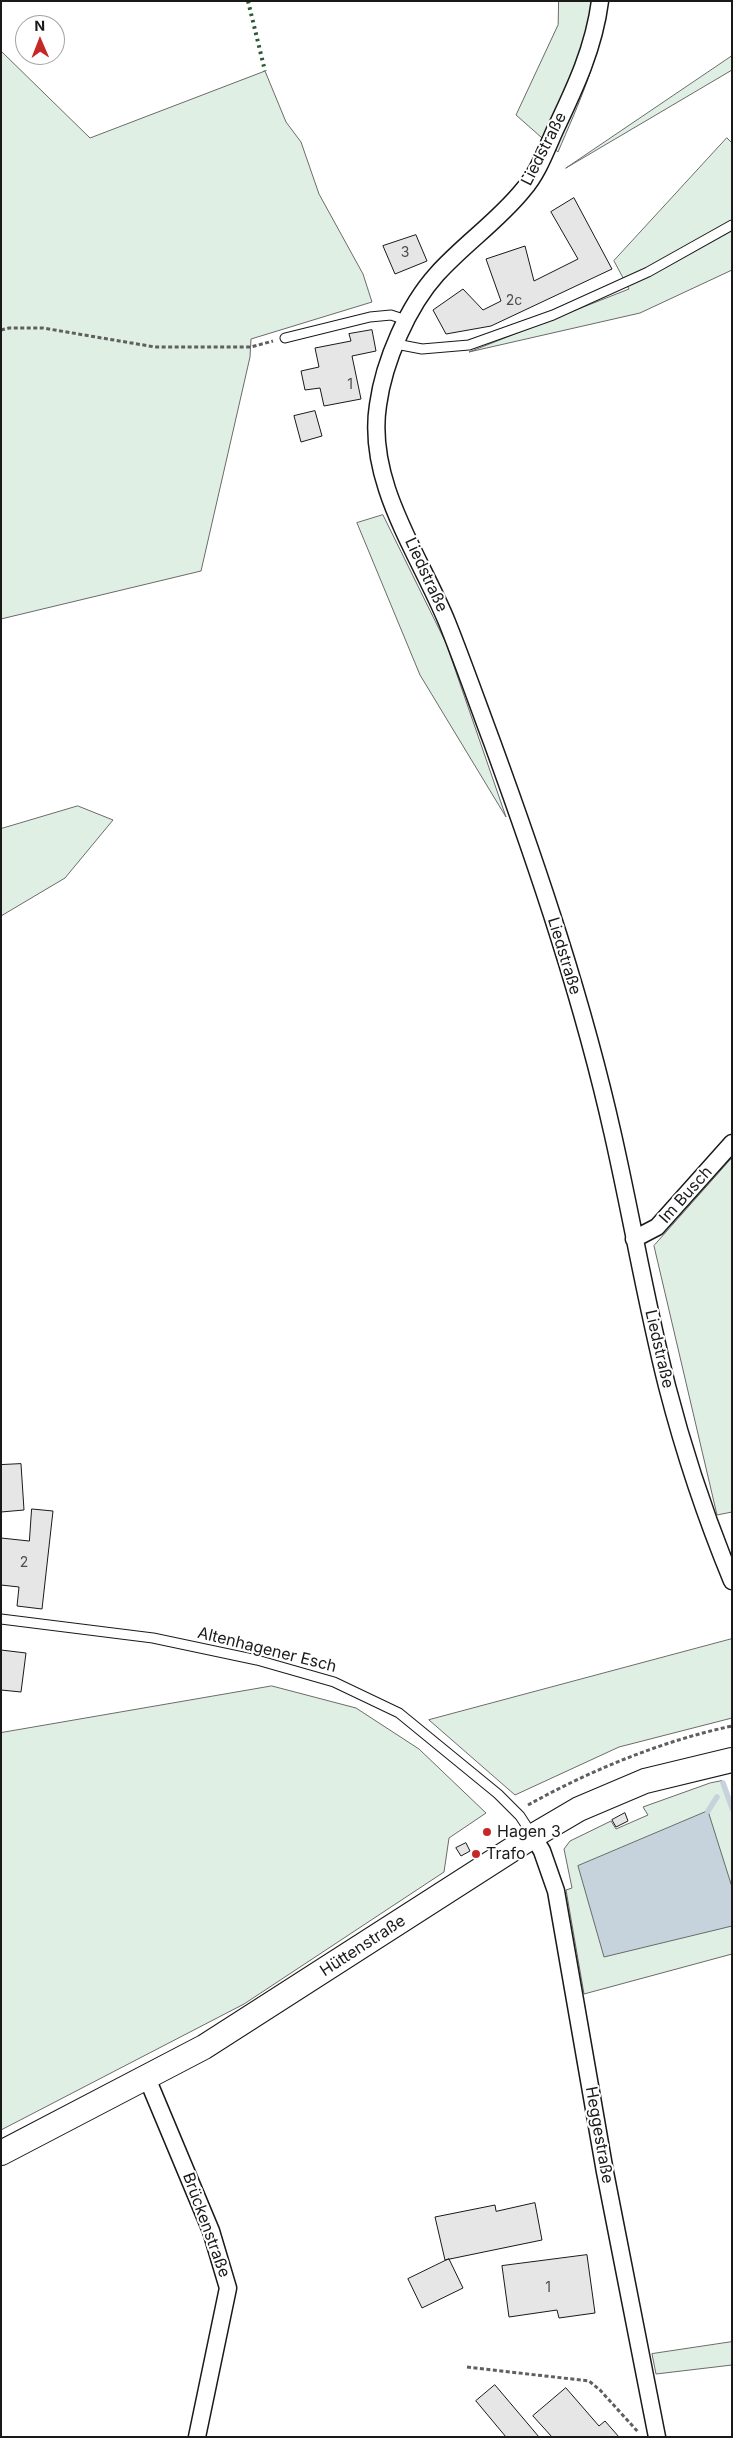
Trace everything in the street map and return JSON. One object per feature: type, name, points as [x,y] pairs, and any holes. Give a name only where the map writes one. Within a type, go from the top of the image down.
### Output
[{"type":"main road","name":"Hüttenstraße","points":[[1,2153],[147,2078],[258,2014],[533,1836],[579,1809],[645,1781],[732,1760]]},
{"type":"street","name":"Liedstraße","points":[[600,1],[592,42],[582,72],[539,166],[527,186],[507,209],[435,276],[406,320],[384,377],[375,426],[379,457],[401,522],[446,620],[518,812],[561,942],[613,1134],[634,1239],[668,1389],[701,1500],[732,1581]]},
{"type":"street","name":"Im Busch","points":[[634,1239],[657,1227],[732,1143]]},
{"type":"street","name":"Heggestraße","points":[[533,1836],[542,1851],[556,1891],[605,2172],[657,2437]]},
{"type":"street","name":"Brückenstraße","points":[[147,2078],[211,2231],[228,2288],[197,2437]]},
{"type":"lane","points":[[396,344],[422,349],[469,345],[553,315],[648,272],[732,225]]},
{"type":"lane","points":[[285,338],[370,317],[391,315],[406,320]]},
{"type":"lane","name":"Altenhagener Esch","points":[[1,1618],[153,1638],[257,1660],[334,1682],[399,1713],[517,1812],[533,1836]]},
{"type":"path","points":[[1,330],[9,328],[43,328],[155,347],[251,347],[285,338]]},
{"type":"path","points":[[517,1812],[576,1780],[626,1760],[732,1726]]},
{"type":"path","points":[[468,2367],[589,2381],[600,2390],[642,2437]]},
{"type":"green space","points":[[559,1],[606,1],[600,40],[588,79],[558,152],[516,115],[558,25]]},
{"type":"green space","points":[[1,51],[90,138],[265,71],[286,122],[301,142],[319,194],[363,274],[372,302],[251,339],[250,357],[201,571],[1,619]]},
{"type":"green space","points":[[732,56],[732,70],[566,168]]},
{"type":"green space","points":[[727,138],[732,143],[732,270],[640,313],[469,352],[629,289],[614,261]]},
{"type":"green space","points":[[383,515],[446,643],[506,817],[420,675],[357,523]]},
{"type":"green space","points":[[78,806],[113,820],[65,878],[1,916],[1,829]]},
{"type":"green space","points":[[732,1158],[732,1512],[717,1515],[654,1246]]},
{"type":"green space","points":[[732,1639],[732,1718],[619,1747],[515,1795],[429,1720]]},
{"type":"green space","points":[[272,1686],[356,1708],[419,1749],[486,1813],[449,1838],[444,1872],[244,2004],[1,2130],[1,1733]]},
{"type":"green space","points":[[722,1781],[732,1813],[732,1954],[584,1994],[566,1890],[572,1888],[564,1849],[570,1841],[611,1821],[616,1829],[648,1815],[643,1807],[710,1783]]},
{"type":"green space","points":[[732,2342],[732,2365],[656,2374],[652,2354]]},
{"type":"shaded area","points":[[708,1811],[732,1887],[732,1926],[604,1957],[578,1866]]},
{"type":"building","points":[[574,198],[612,269],[491,326],[446,334],[433,310],[463,289],[483,310],[501,301],[486,259],[525,246],[534,281],[578,259],[551,212]]},
{"type":"building","points":[[416,235],[427,261],[395,274],[383,246]]},
{"type":"building","points":[[372,330],[376,351],[352,356],[361,399],[324,406],[320,388],[305,390],[301,371],[319,367],[315,348],[351,341],[349,334]]},
{"type":"building","points":[[315,411],[322,436],[301,442],[294,416]]},
{"type":"building","points":[[21,1464],[24,1510],[1,1512],[1,1465]]},
{"type":"building","points":[[32,1509],[53,1511],[42,1609],[17,1606],[19,1587],[1,1585],[1,1538],[29,1541]]},
{"type":"building","points":[[1,1650],[26,1653],[21,1692],[1,1690]]},
{"type":"building","points":[[625,1813],[628,1821],[616,1827],[612,1820]]},
{"type":"building","points":[[466,1843],[470,1851],[461,1856],[456,1848]]},
{"type":"building","points":[[535,2203],[542,2240],[445,2260],[435,2217],[495,2205],[496,2211]]},
{"type":"building","points":[[587,2255],[595,2313],[559,2318],[557,2310],[509,2317],[502,2266]]},
{"type":"building","points":[[449,2259],[463,2288],[422,2308],[408,2279]]},
{"type":"building","points":[[495,2385],[539,2437],[506,2437],[476,2401]]},
{"type":"building","points":[[566,2388],[599,2426],[605,2421],[619,2437],[552,2437],[533,2416]]},
{"type":"waterway","points":[[723,1783],[732,1808]]},
{"type":"waterway","points":[[708,1811],[717,1797]]},
{"type":"hedge","points":[[248,1],[265,71]]},
{"type":"place","name":"Hagen 3","points":[[487,1832]]},
{"type":"place","name":"Trafo","points":[[476,1854]]}]
